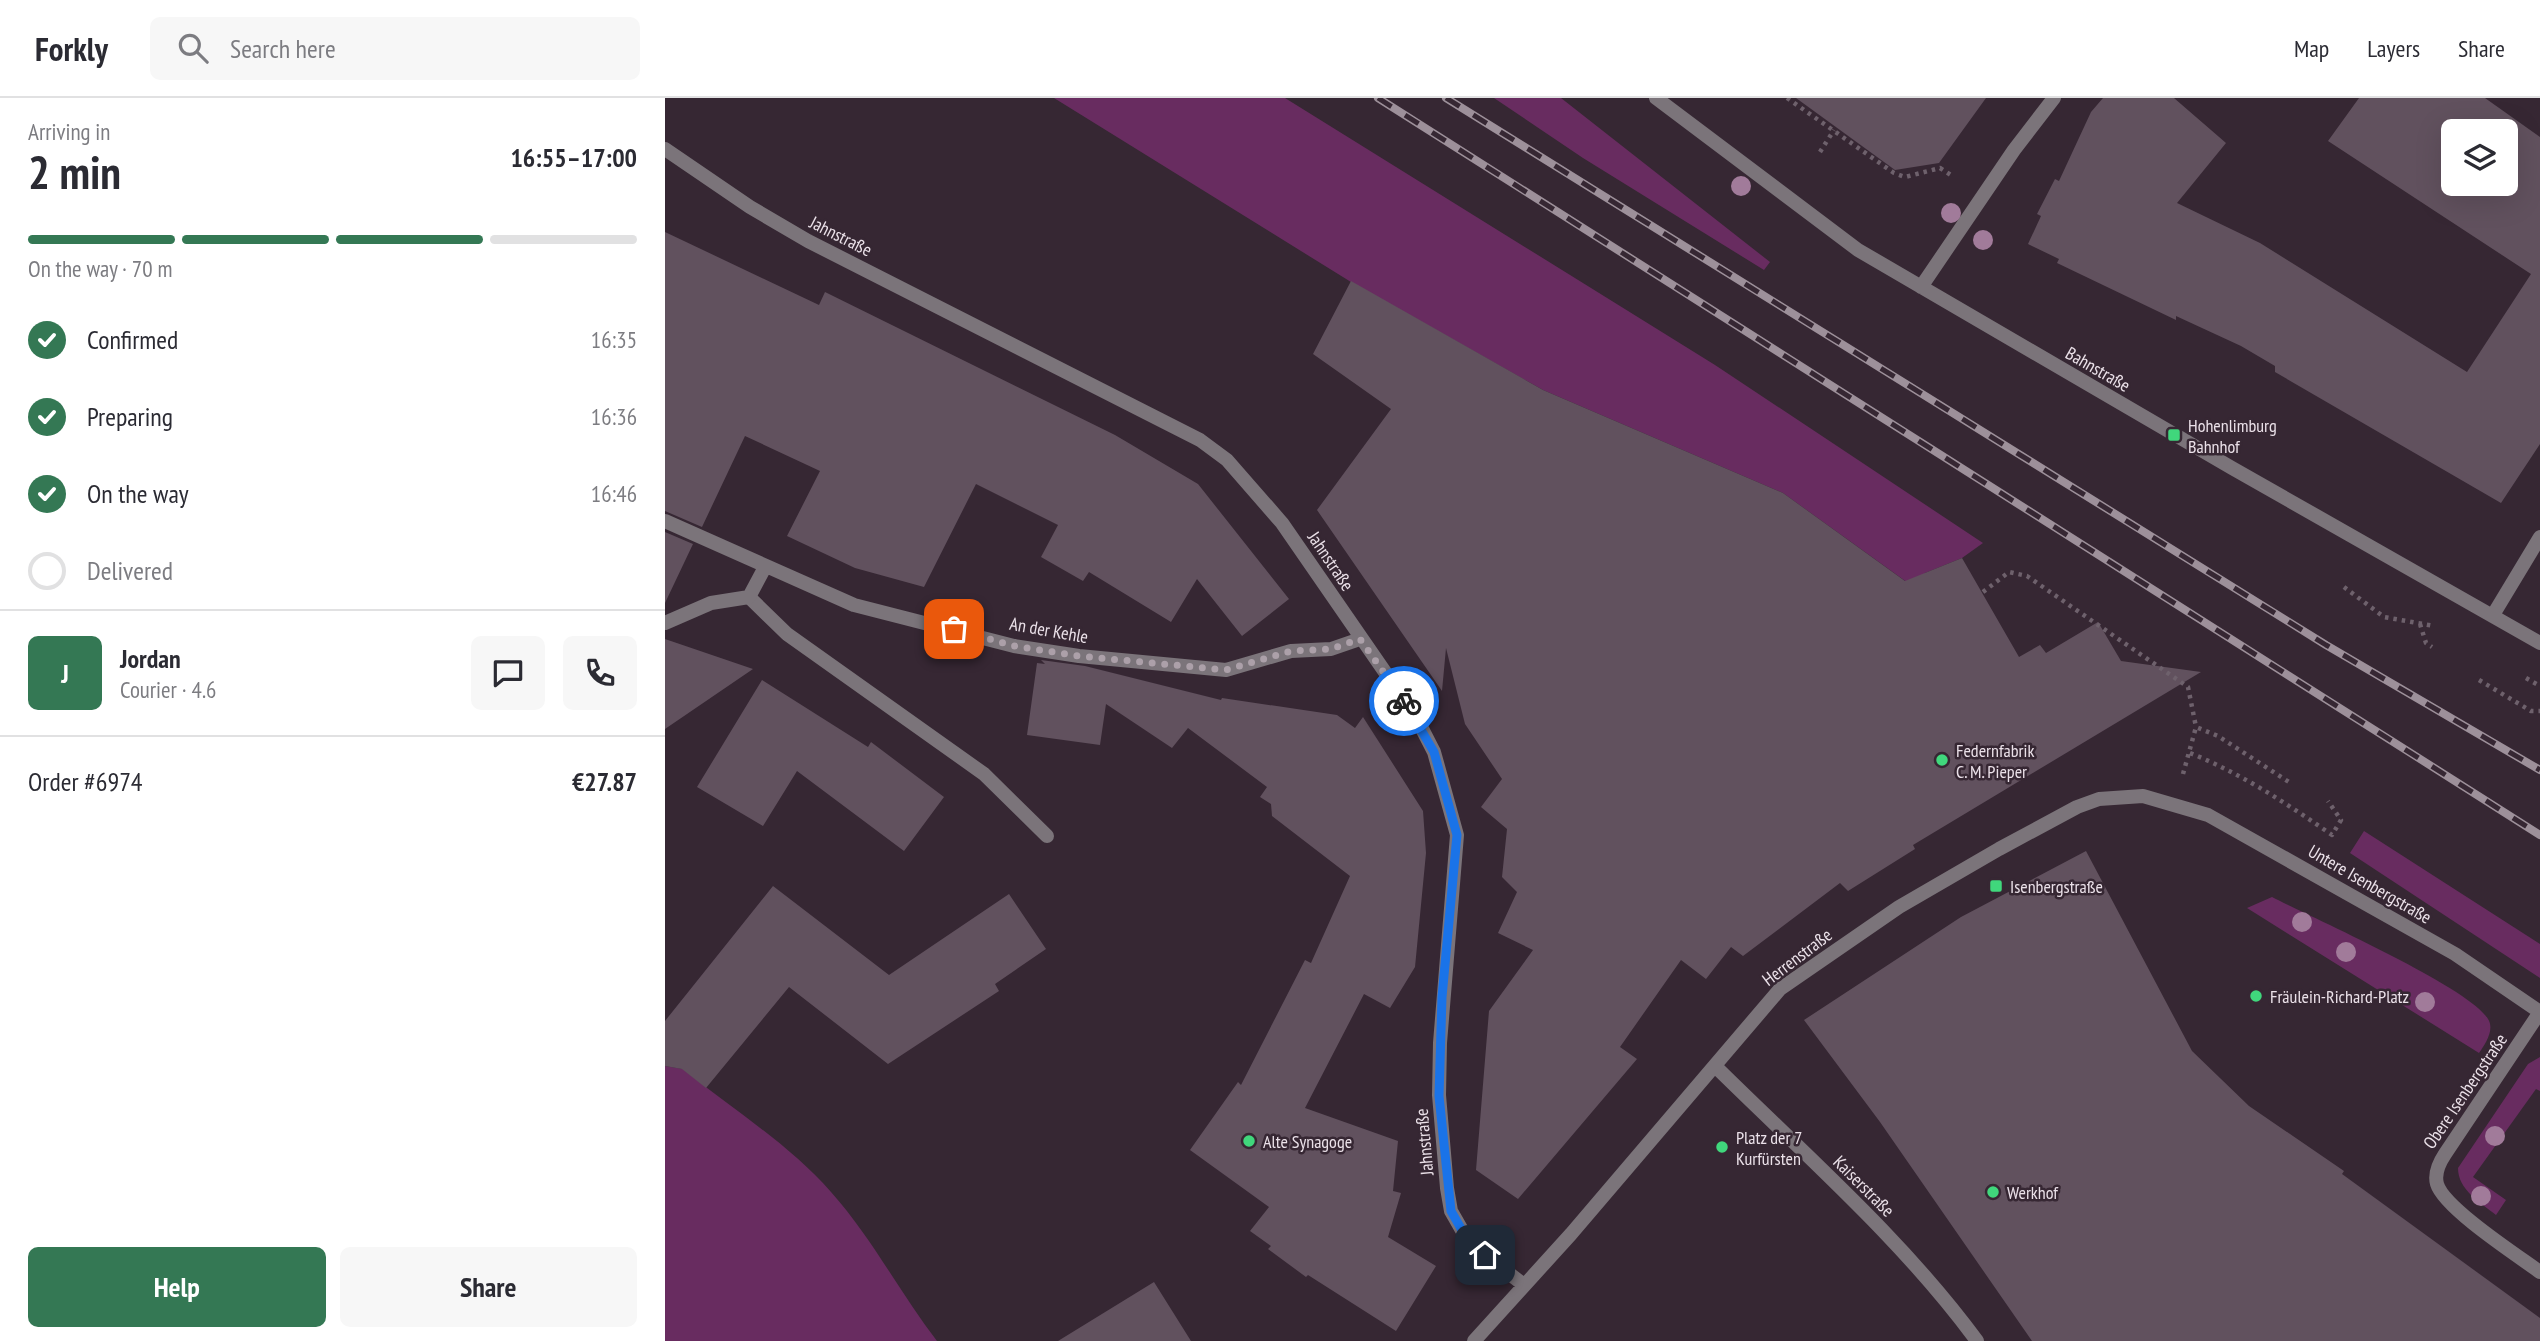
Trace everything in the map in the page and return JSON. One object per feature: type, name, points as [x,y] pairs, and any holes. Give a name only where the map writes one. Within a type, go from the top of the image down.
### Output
[{"type":"street","name":"Bahnstraße","points":[[1656,98],[1858,250],[2232,468],[2540,643]]},
{"type":"street","points":[[1921,287],[2054,98]]},
{"type":"street","name":"Jahnstraße","points":[[665,149],[750,208],[807,241],[1200,440],[1227,460],[1282,523],[1416,717],[1434,752],[1457,835],[1442,997],[1439,1096],[1451,1211],[1463,1232],[1478,1248],[1524,1285]]},
{"type":"street","name":"An der Kehle","points":[[665,521],[854,606],[1014,646],[1079,656],[1226,670],[1291,651],[1331,649],[1360,639]]},
{"type":"street","points":[[2493,615],[2540,537]]},
{"type":"street","points":[[749,597],[765,567]]},
{"type":"street","points":[[665,623],[711,603],[749,597]]},
{"type":"street","points":[[749,597],[787,634],[984,774],[1047,836]]},
{"type":"street","name":"Herrenstraße","points":[[1474,1341],[1716,1066],[1780,989],[1899,907],[2077,807],[2099,799],[2143,796],[2173,803]]},
{"type":"street","name":"Untere Isenbergstraße","points":[[2173,803],[2209,815],[2455,954],[2540,1012]]},
{"type":"street","name":"Obere Isenbergstraße","points":[[2540,1012],[2445,1154],[2437,1168],[2437,1183],[2443,1196],[2458,1211],[2540,1272]]},
{"type":"street","name":"Kaiserstraße","points":[[1716,1066],[1879,1228],[1955,1311],[1977,1341]]},
{"type":"path","points":[[1787,98],[1894,173],[1905,177],[1940,168],[1983,196]]},
{"type":"path","points":[[1820,152],[1834,130]]},
{"type":"path","points":[[1983,592],[2009,572],[2027,576],[2188,687],[2196,727],[2190,753],[2226,767],[2269,791],[2332,835],[2341,820],[2328,801]]},
{"type":"path","points":[[2344,587],[2384,617],[2439,626]]},
{"type":"path","points":[[2420,624],[2426,643],[2432,647]]},
{"type":"path","points":[[2479,681],[2531,711],[2540,711]]},
{"type":"path","points":[[2196,727],[2218,736],[2292,784]]},
{"type":"shaded area","points":[[1054,98],[1285,98],[1715,365],[1983,543],[1962,558],[1925,573],[1915,588],[1783,493],[1543,390],[1351,282]]},
{"type":"shaded area","points":[[1494,98],[1561,98],[1770,262],[1764,270],[1583,158]]},
{"type":"shaded area","points":[[2364,831],[2540,944],[2540,978],[2350,853]]},
{"type":"shaded area","points":[[2272,897],[2422,972],[2475,1006],[2490,1023],[2488,1037],[2479,1053],[2247,908]]},
{"type":"shaded area","points":[[2540,1057],[2540,1091],[2536,1089],[2473,1177],[2506,1200],[2496,1215],[2466,1189],[2458,1168],[2528,1064]]},
{"type":"shaded area","points":[[665,1066],[683,1069],[779,1143],[815,1175],[860,1228],[937,1341],[665,1341]]},
{"type":"building","points":[[1796,98],[1986,98],[1939,163],[1895,170]]},
{"type":"building","points":[[2103,98],[2174,98],[2226,143],[2177,203],[2260,243],[2467,372],[2531,274],[2328,141],[2359,98],[2485,98],[2515,119],[2441,119],[2441,196],[2518,196],[2518,121],[2540,137],[2540,444],[2501,503],[2275,372],[2275,366],[2241,346],[2176,316],[2176,320],[2057,263],[2059,259],[2028,244],[2041,216],[2037,214],[2055,179],[2059,181],[2091,112]]},
{"type":"building","points":[[665,232],[819,305],[825,292],[1115,435],[1198,484],[1289,599],[1242,636],[1197,579],[1171,622],[1089,572],[1083,581],[1041,557],[1058,525],[976,484],[924,587],[855,568],[787,536],[820,471],[745,436],[702,527],[665,511]]},
{"type":"building","points":[[1351,281],[1543,390],[1783,493],[1905,581],[1962,558],[2019,657],[2040,645],[2046,653],[2098,622],[2121,661],[2201,672],[1913,845],[1915,849],[1848,891],[1840,883],[1743,956],[1731,947],[1706,979],[1681,960],[1620,1047],[1637,1059],[1518,1199],[1476,1170],[1489,1011],[1533,950],[1498,933],[1517,892],[1502,877],[1507,829],[1481,807],[1502,779],[1465,724],[1446,648],[1442,691],[1317,510],[1391,409],[1313,354]]},
{"type":"building","points":[[665,532],[693,544],[665,603]]},
{"type":"building","points":[[665,639],[753,669],[665,729]]},
{"type":"building","points":[[1041,660],[1085,666],[1221,700],[1222,698],[1337,715],[1355,728],[1363,717],[1423,811],[1426,853],[1415,967],[1390,1008],[1364,994],[1305,1108],[1398,1141],[1393,1191],[1401,1193],[1388,1237],[1436,1266],[1396,1331],[1308,1275],[1306,1277],[1268,1249],[1271,1246],[1250,1231],[1269,1207],[1190,1150],[1238,1082],[1241,1085],[1305,960],[1311,963],[1350,876],[1272,816],[1271,804],[1260,797],[1267,787],[1188,728],[1172,748],[1106,704],[1100,745],[1027,735],[1037,663],[1045,664]]},
{"type":"building","points":[[762,680],[868,747],[871,742],[944,797],[904,851],[797,771],[763,826],[697,787]]},
{"type":"building","points":[[2086,851],[2192,1051],[2249,1106],[2344,1171],[2342,1174],[2540,1318],[2540,1341],[2032,1341],[1880,1122],[1804,1020],[1961,917]]},
{"type":"building","points":[[773,886],[889,975],[1009,894],[1046,949],[995,984],[999,991],[888,1064],[789,987],[706,1088],[682,1069],[665,1066],[665,1021]]},
{"type":"building","points":[[1154,1282],[1191,1341],[1058,1341]]},
{"type":"railway","points":[[1378,98],[2540,835]]},
{"type":"railway","points":[[1446,98],[2326,645],[2540,770]]},
{"type":"way so far","points":[[954,629],[1014,646],[1079,656],[1226,670],[1291,651],[1331,649],[1360,639],[1404,701]]},
{"type":"place","name":"Hohenlimburg Bahnhof","points":[[2174,435]]},
{"type":"place","name":"Federnfabrik C. M. Pieper","points":[[1942,760]]},
{"type":"place","name":"Isenbergstraße","points":[[1996,886]]},
{"type":"place","name":"Fräulein-Richard-Platz","points":[[2256,996]]},
{"type":"place","name":"Alte Synagoge","points":[[1249,1141]]},
{"type":"place","name":"Platz der 7 Kurfürsten","points":[[1722,1147]]},
{"type":"place","name":"Werkhof","points":[[1993,1192]]},
{"type":"route","points":[[1404,701],[1416,717],[1434,752],[1457,835],[1442,997],[1439,1096],[1451,1211],[1463,1232],[1485,1255]]}]
